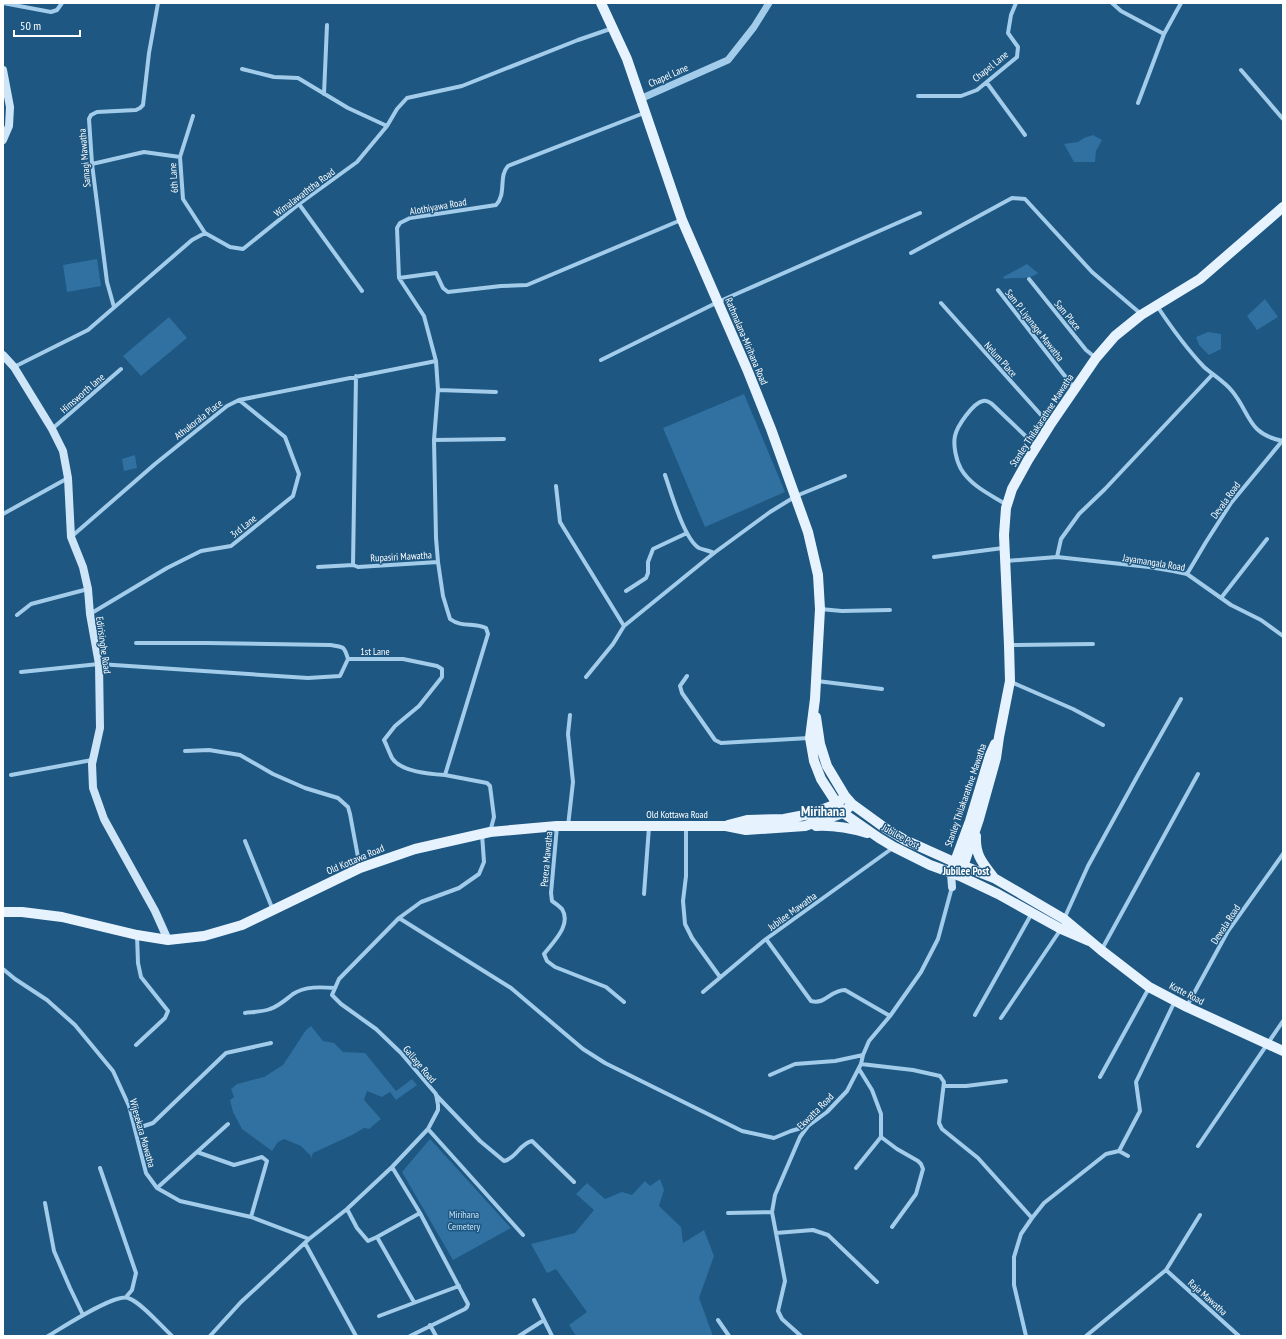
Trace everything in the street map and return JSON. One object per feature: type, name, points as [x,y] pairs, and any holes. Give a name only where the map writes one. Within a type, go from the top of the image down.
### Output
[{"type":"main road","name":"Rathmalana-Mirihana Road","points":[[601,3],[627,59],[682,220],[772,429],[808,532],[818,575],[820,609],[815,699],[810,738],[814,761],[821,779],[843,813]]},
{"type":"main road","points":[[3,70],[10,107],[9,126],[3,140]]},
{"type":"main road","name":"Stanley Thilakarathne Mawatha","points":[[959,864],[976,826],[996,758],[1010,681],[1004,548],[1007,505],[1012,490],[1036,446],[1050,425],[1096,358],[1115,336],[1141,315],[1200,279],[1283,207]]},
{"type":"main road","name":"Edirisinghe Road","points":[[3,355],[14,368],[52,429],[63,451],[68,478],[71,537],[83,566],[88,589],[90,614],[99,664],[100,728],[92,764],[93,788],[104,819],[155,911],[168,940]]},
{"type":"main road","name":"Rathmalana-Mirihana Road","points":[[815,699],[820,744],[827,766],[845,796]]},
{"type":"main road","name":"Stanley Thilakarathne Mawatha","points":[[959,864],[990,754],[999,737]]},
{"type":"main road","name":"Old Kottawa Road","points":[[726,826],[747,820],[784,819],[810,814],[837,804],[845,796]]},
{"type":"main road","name":"Jubilee Post","points":[[845,796],[852,804],[885,828],[905,840],[959,864]]},
{"type":"main road","name":"Old Kottawa Road","points":[[3,912],[22,912],[62,917],[137,935],[168,940],[204,936],[242,925],[360,868],[414,849],[486,833],[557,826],[726,826],[746,830],[805,826],[843,813],[852,804]]},
{"type":"main road","name":"Jubilee Post","points":[[843,813],[894,847],[930,865],[955,874]]},
{"type":"main road","points":[[805,826],[832,825],[876,836]]},
{"type":"main road","points":[[976,826],[976,846],[978,854],[994,878]]},
{"type":"main road","points":[[952,887],[959,864]]},
{"type":"main road","name":"Kotte Road","points":[[959,864],[994,878],[1089,941],[1149,987],[1187,1007],[1283,1051]]},
{"type":"main road","name":"Kotte Road","points":[[955,874],[998,894],[1032,913],[1063,924]]},
{"type":"street","points":[[3,3],[51,12],[57,10],[62,3]]},
{"type":"street","name":"Samagi Mawatha","points":[[114,307],[107,282],[92,164],[89,119],[91,115],[97,112],[136,110],[143,105],[149,53],[158,3]]},
{"type":"street","name":"Chapel Lane","points":[[640,99],[728,60],[754,27],[769,3]]},
{"type":"street","name":"Chapel Lane","points":[[918,96],[961,96],[977,90],[1017,57],[1018,47],[1008,33],[1011,15],[1016,3]]},
{"type":"street","points":[[1112,3],[1126,13],[1164,34]]},
{"type":"street","points":[[1138,103],[1164,34],[1181,3]]},
{"type":"street","points":[[324,94],[327,25]]},
{"type":"street","name":"Wimalawaththa Road","points":[[205,233],[230,247],[243,249],[299,204],[357,162],[387,126],[397,109],[408,98],[462,86],[578,40],[613,28]]},
{"type":"street","points":[[242,69],[274,77],[298,78],[348,108],[387,126]]},
{"type":"street","points":[[1241,70],[1283,119]]},
{"type":"street","points":[[987,82],[1025,135]]},
{"type":"street","name":"Alothiyawa Road","points":[[399,278],[397,228],[400,223],[410,218],[496,204],[501,198],[502,176],[504,170],[508,166],[645,113]]},
{"type":"street","name":"6th Lane","points":[[193,116],[180,157],[183,199],[205,233]]},
{"type":"street","points":[[92,164],[144,152],[180,157]]},
{"type":"street","points":[[911,253],[1012,198],[1025,199],[1092,272],[1141,315]]},
{"type":"street","points":[[299,204],[362,291]]},
{"type":"street","points":[[601,360],[718,302],[920,213]]},
{"type":"street","points":[[438,562],[436,538],[434,440],[438,390],[436,361],[424,316],[399,278],[436,273],[443,288],[448,292],[500,286],[527,285],[682,220]]},
{"type":"street","points":[[14,368],[88,330],[192,240],[205,233]]},
{"type":"street","name":"Sam Place","points":[[1029,279],[1086,350],[1096,358]]},
{"type":"street","name":"Sam P. Liyanage Mawatha","points":[[998,290],[1075,389]]},
{"type":"street","name":"Nelum Place","points":[[941,303],[1050,425]]},
{"type":"street","points":[[1157,306],[1172,329],[1203,366],[1232,391],[1254,427],[1274,439],[1283,440]]},
{"type":"street","name":"Athukorala Place","points":[[71,537],[155,464],[227,406],[239,400],[436,361]]},
{"type":"street","name":"Himsworth lane","points":[[52,429],[121,369]]},
{"type":"street","points":[[1057,558],[1061,539],[1079,514],[1105,490],[1212,375]]},
{"type":"street","points":[[353,564],[356,376]]},
{"type":"street","points":[[438,390],[496,392]]},
{"type":"street","name":"3rd Lane","points":[[90,614],[180,561],[201,551],[231,546],[293,496],[299,474],[286,437],[239,400]]},
{"type":"street","points":[[1007,505],[983,491],[973,483],[961,469],[956,454],[955,436],[964,418],[982,401],[986,401],[992,404],[1036,446]]},
{"type":"street","points":[[434,440],[504,438]]},
{"type":"street","name":"Devala Road","points":[[1187,574],[1231,503],[1283,440]]},
{"type":"street","points":[[665,475],[677,510],[692,542],[699,548],[714,553]]},
{"type":"street","points":[[586,677],[613,644],[624,626],[714,553],[770,512],[796,496],[846,476]]},
{"type":"street","points":[[3,514],[68,478]]},
{"type":"street","points":[[556,486],[560,522],[624,626]]},
{"type":"street","points":[[626,591],[646,578],[648,574],[648,562],[653,549],[687,533]]},
{"type":"street","points":[[1221,598],[1267,539]]},
{"type":"street","points":[[934,557],[1004,548]]},
{"type":"street","name":"Jayamangala Road","points":[[1005,561],[1057,558],[1155,568],[1187,574],[1231,605],[1261,620],[1283,636]]},
{"type":"street","name":"Rupasiri Mawatha","points":[[318,567],[353,564],[358,567],[438,562],[443,596],[450,620],[460,625],[480,625],[486,628],[488,634],[445,775]]},
{"type":"street","points":[[17,615],[31,604],[88,589]]},
{"type":"street","points":[[820,609],[890,610]]},
{"type":"street","points":[[136,644],[208,643],[330,645],[345,648],[348,659]]},
{"type":"street","points":[[1009,645],[1093,644]]},
{"type":"street","name":"1st Lane","points":[[99,664],[308,678],[340,676],[348,659],[403,659],[437,666],[442,669],[442,677],[419,706],[395,726],[384,740],[392,759],[400,765],[409,770],[445,775]]},
{"type":"street","points":[[21,672],[99,664]]},
{"type":"street","points":[[687,676],[680,686],[682,694],[715,740],[721,743],[810,738]]},
{"type":"street","points":[[816,681],[882,689]]},
{"type":"street","points":[[1010,681],[1073,709],[1103,725]]},
{"type":"street","points":[[1000,1018],[1063,924],[1088,866],[1182,699]]},
{"type":"street","points":[[568,827],[573,782],[568,734],[570,715]]},
{"type":"street","points":[[185,751],[210,750],[240,755],[273,774],[299,785],[338,798],[348,807],[360,868]]},
{"type":"street","points":[[11,775],[93,760]]},
{"type":"street","points":[[1101,950],[1198,774]]},
{"type":"street","points":[[245,1013],[268,1010],[279,1005],[294,993],[309,988],[335,988],[339,980],[399,918],[421,902],[459,888],[479,874],[484,862],[486,833],[494,817],[490,786],[487,783],[445,775]]},
{"type":"street","name":"Perera Mawatha","points":[[557,826],[551,893],[552,901],[561,909],[565,916],[564,926],[544,954],[547,961],[555,967],[606,987],[624,1002]]},
{"type":"street","points":[[644,894],[649,826]]},
{"type":"street","points":[[686,826],[686,876],[683,901],[685,924],[692,938],[720,977]]},
{"type":"street","points":[[245,841],[273,910]]},
{"type":"street","name":"Jubilee Mawatha","points":[[703,992],[766,939],[894,847]]},
{"type":"street","name":"Dewala Road","points":[[1187,1007],[1228,931],[1283,854]]},
{"type":"street","name":"Ekwatta Road","points":[[801,1336],[782,1319],[778,1311],[785,1281],[772,1212],[775,1195],[800,1137],[808,1126],[827,1112],[847,1091],[859,1069],[869,1041],[890,1016],[921,972],[938,939],[952,887]]},
{"type":"street","points":[[975,1015],[1032,913]]},
{"type":"street","points":[[399,918],[511,988],[583,1049],[605,1063],[742,1131],[774,1138],[808,1126]]},
{"type":"street","points":[[136,1045],[165,1018],[168,1011],[141,977],[138,963],[137,935]]},
{"type":"street","points":[[766,939],[811,1001],[817,1003],[823,1001],[835,992],[845,990],[890,1016]]},
{"type":"street","name":"Wijesekara Mawatha","points":[[3,969],[14,980],[47,1000],[75,1025],[113,1071],[129,1106],[146,1173],[157,1188],[180,1201],[251,1216],[309,1239]]},
{"type":"street","points":[[1100,1077],[1149,987]]},
{"type":"street","name":"Gallage Road","points":[[210,1336],[240,1302],[309,1239],[347,1209],[392,1167],[428,1129],[438,1110],[436,1094],[401,1053],[381,1034],[340,1004],[332,995],[335,988]]},
{"type":"street","points":[[1119,1151],[1140,1111],[1136,1082],[1175,1000]]},
{"type":"street","points":[[1198,1146],[1283,1021]]},
{"type":"street","points":[[135,1130],[153,1123],[226,1053],[271,1043]]},
{"type":"street","points":[[770,1075],[795,1064],[835,1061],[863,1055]]},
{"type":"street","points":[[861,1064],[913,1070],[940,1076],[944,1079],[939,1122],[942,1129],[978,1158],[1032,1218]]},
{"type":"street","points":[[856,1168],[882,1137],[881,1114],[872,1090],[859,1069]]},
{"type":"street","points":[[944,1086],[974,1086],[1006,1081]]},
{"type":"street","points":[[436,1094],[480,1141],[504,1161],[510,1160],[526,1142],[532,1141],[574,1182]]},
{"type":"street","points":[[157,1188],[228,1124]]},
{"type":"street","points":[[428,1129],[523,1235]]},
{"type":"street","points":[[882,1137],[918,1161],[923,1169],[916,1194],[892,1227]]},
{"type":"street","points":[[1026,1336],[1014,1285],[1014,1257],[1021,1234],[1044,1203],[1106,1154],[1119,1151],[1128,1156]]},
{"type":"street","points":[[197,1152],[234,1165],[262,1157],[267,1161],[251,1216]]},
{"type":"street","points":[[392,1167],[420,1213],[468,1304],[467,1307],[410,1336]]},
{"type":"street","points":[[100,1168],[136,1273],[132,1290],[126,1297]]},
{"type":"street","points":[[45,1203],[54,1250],[70,1288],[84,1315]]},
{"type":"street","points":[[347,1209],[357,1228],[368,1240],[377,1238],[420,1213]]},
{"type":"street","points":[[728,1213],[772,1212]]},
{"type":"street","points":[[1086,1336],[1166,1270],[1200,1216]]},
{"type":"street","points":[[776,1233],[813,1230],[828,1235],[877,1282]]},
{"type":"street","points":[[377,1238],[414,1302]]},
{"type":"street","points":[[305,1243],[356,1336]]},
{"type":"street","name":"Raja Mawatha","points":[[1166,1270],[1239,1336]]},
{"type":"street","points":[[379,1316],[459,1286]]},
{"type":"street","points":[[48,1336],[116,1298],[126,1297],[135,1301],[172,1336]]},
{"type":"street","points":[[534,1300],[552,1336]]},
{"type":"street","points":[[518,1336],[544,1320]]},
{"type":"street","points":[[718,1320],[729,1336]]},
{"type":"street","points":[[430,1325],[436,1336]]},
{"type":"green space","points":[[1093,135],[1102,140],[1096,151],[1095,162],[1074,162],[1064,144],[1078,142]]},
{"type":"green space","points":[[97,259],[101,286],[67,292],[63,265]]},
{"type":"green space","points":[[1027,264],[1038,273],[1031,277],[1005,279],[1003,277]]},
{"type":"green space","points":[[1265,299],[1278,317],[1257,330],[1247,316]]},
{"type":"green space","points":[[169,317],[187,338],[141,376],[123,356]]},
{"type":"green space","points":[[1208,332],[1221,334],[1221,349],[1209,355],[1199,345],[1196,337]]},
{"type":"green space","points":[[744,394],[785,492],[705,527],[663,428]]},
{"type":"green space","points":[[135,455],[137,468],[124,471],[122,459]]},
{"type":"green space","points":[[311,1026],[323,1041],[334,1043],[343,1052],[365,1053],[396,1091],[412,1079],[417,1085],[396,1100],[390,1092],[382,1097],[367,1091],[364,1100],[381,1119],[369,1129],[364,1128],[313,1153],[311,1159],[311,1156],[301,1146],[284,1139],[278,1142],[272,1151],[242,1129],[233,1112],[230,1100],[234,1097],[231,1089],[237,1084],[264,1077],[283,1065],[306,1030]]},
{"type":"green space","name":"Mirihana Cemetery","points":[[430,1139],[511,1228],[453,1260],[402,1172]]},
{"type":"green space","points":[[660,1179],[664,1190],[659,1206],[681,1227],[683,1243],[704,1230],[714,1256],[699,1298],[713,1336],[576,1336],[569,1325],[587,1312],[556,1269],[547,1273],[531,1244],[575,1233],[594,1210],[576,1194],[587,1183],[605,1199],[622,1192],[632,1195],[645,1181],[650,1186]]},
{"type":"district","name":"Mirihana","points":[[823,811]]},
{"type":"district","name":"Jubilee Post","points":[[966,871]]}]
